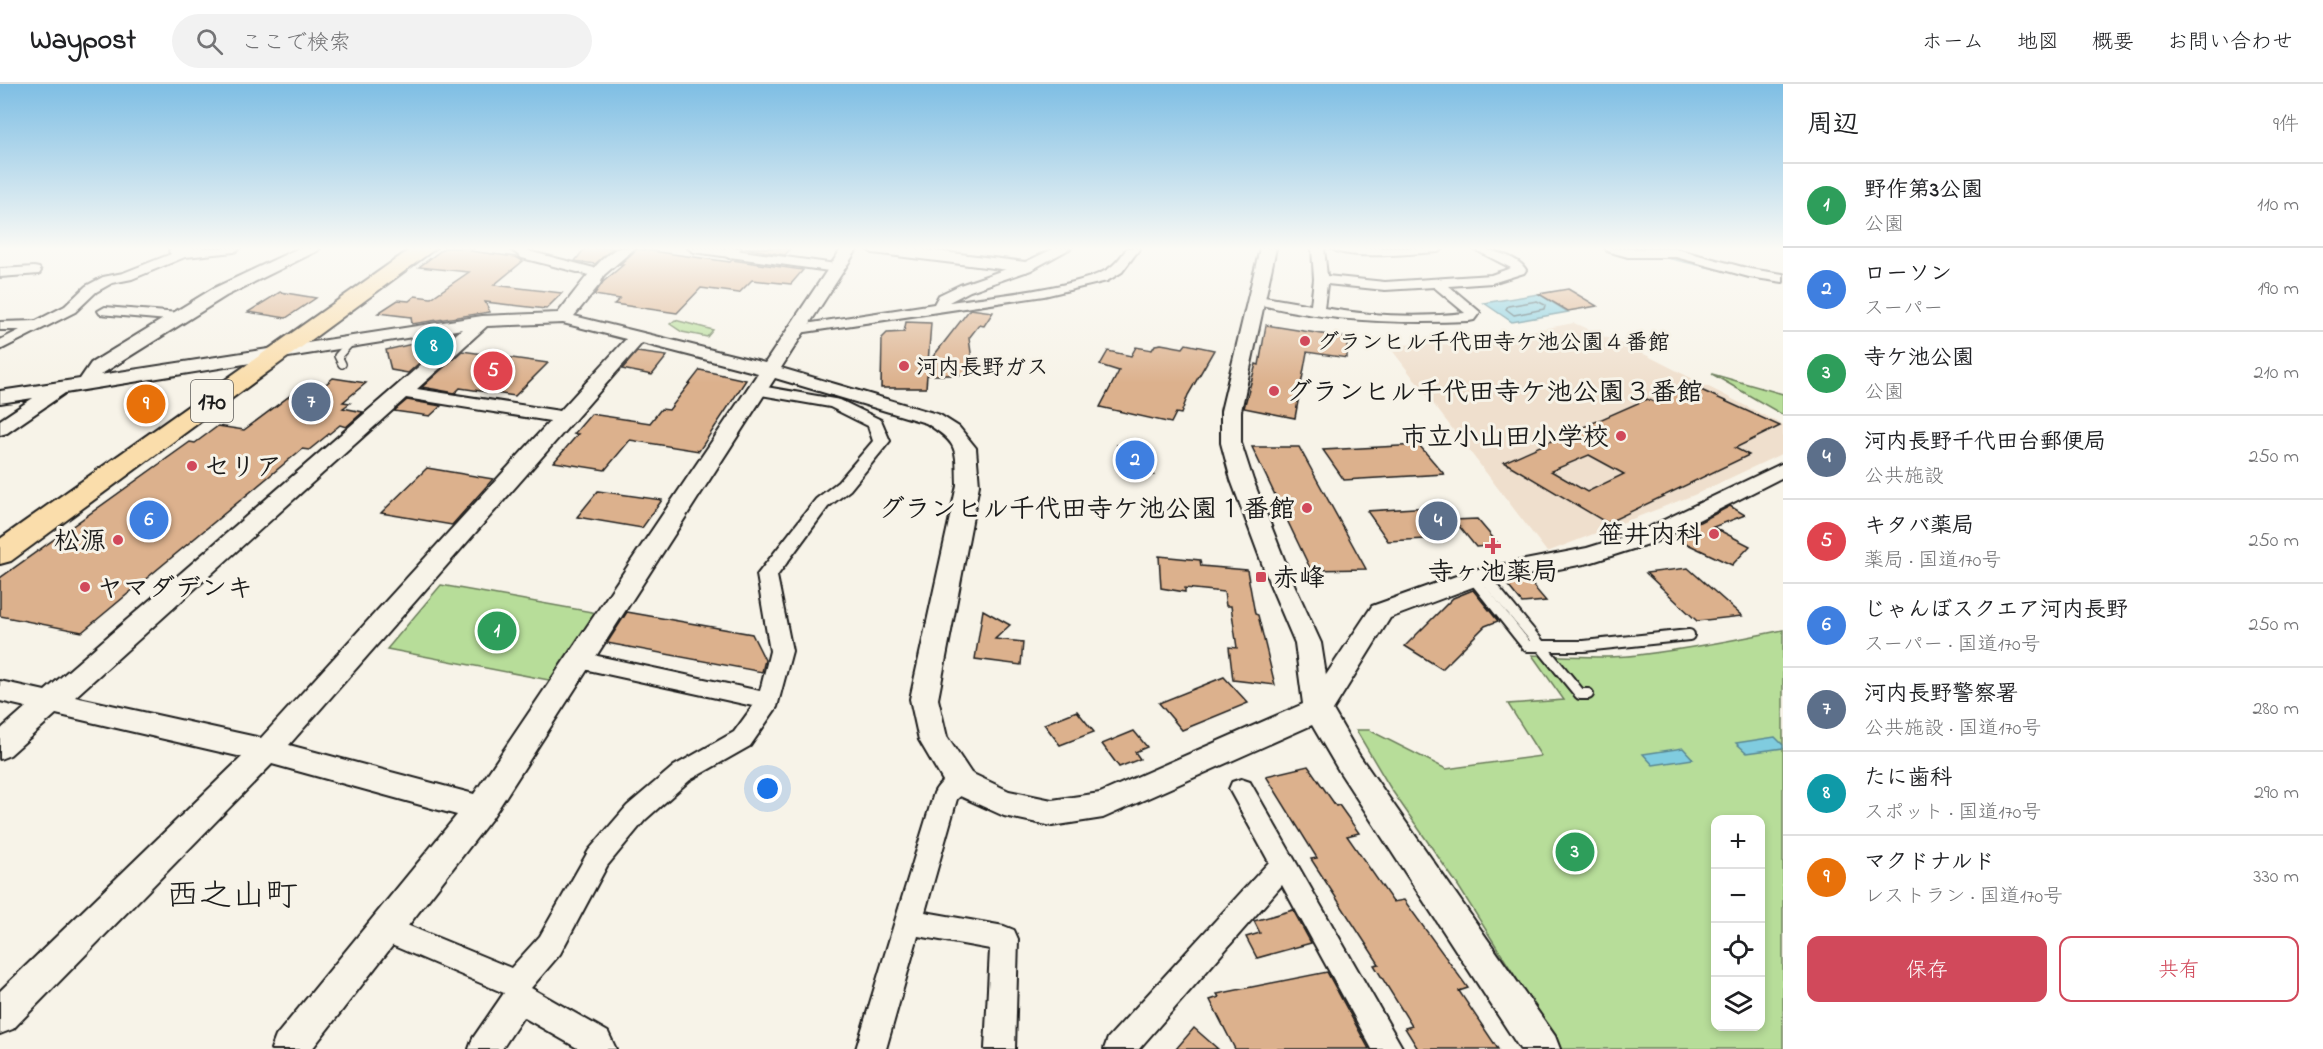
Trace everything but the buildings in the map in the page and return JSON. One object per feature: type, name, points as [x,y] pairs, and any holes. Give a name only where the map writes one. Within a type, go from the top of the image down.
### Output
[{"type":"highway","name":"170","points":[[0,554],[266,354],[313,313],[343,293]]},
{"type":"highway","name":"170","points":[[0,540],[266,354],[358,293]]},
{"type":"street","points":[[0,346],[70,309],[88,293]]},
{"type":"street","points":[[88,383],[91,375],[98,368],[218,293]]},
{"type":"street","points":[[563,318],[584,293]]},
{"type":"street","points":[[289,1049],[481,808],[821,293]]},
{"type":"street","points":[[940,307],[944,298],[954,293]]},
{"type":"street","points":[[798,329],[1037,293]]},
{"type":"street","points":[[1259,293],[1231,411],[1231,443],[1242,480],[1281,582],[1308,643],[1318,710],[1349,764],[1542,1049]]},
{"type":"street","points":[[1317,310],[1319,293]]},
{"type":"street","points":[[1258,300],[1354,317],[1419,319],[1469,316],[1473,312],[1450,293]]},
{"type":"street","points":[[105,310],[179,317]]},
{"type":"street","points":[[0,397],[482,321],[563,318],[638,336],[834,403],[875,423],[882,441],[844,486],[822,503],[766,574],[781,651],[769,701],[742,740],[682,773],[636,813],[598,858],[550,945],[517,991],[484,1049]]},
{"type":"street","points":[[0,747],[482,321]]},
{"type":"street","points":[[0,326],[39,324]]},
{"type":"street","points":[[0,1016],[267,751],[638,336]]},
{"type":"street","points":[[762,380],[933,419],[952,431],[966,448],[968,485],[924,699],[933,740],[960,782],[1004,803],[1052,813],[1103,805],[1318,710],[1381,612],[1478,578],[1589,555],[1647,537],[1783,469]]},
{"type":"street","points":[[0,429],[47,398],[58,388]]},
{"type":"street","points":[[402,392],[566,418]]},
{"type":"street","points":[[579,660],[769,701]]},
{"type":"street","points":[[0,691],[267,751],[481,808]]},
{"type":"street","points":[[871,1049],[946,793],[960,782]]},
{"type":"street","points":[[1241,789],[1388,1049]]},
{"type":"street","points":[[1119,1049],[1284,864]]},
{"type":"street","points":[[908,922],[1004,939],[1000,1049]]},
{"type":"street","points":[[385,929],[517,991],[597,1043],[601,1049]]},
{"type":"lane","points":[[342,364],[338,356],[350,343]]},
{"type":"lane","points":[[1478,578],[1541,646],[1580,694],[1588,693]]},
{"type":"lane","points":[[1541,646],[1596,645],[1689,635]]},
{"type":"shaded area","name":"市立小山田小学校","points":[[1574,323],[1646,355],[1783,425],[1783,453],[1694,495],[1547,552],[1388,345],[1459,344]]},
{"type":"green space","points":[[675,320],[713,330],[707,337],[682,332],[670,324]]},
{"type":"green space","points":[[1712,374],[1783,394],[1783,415]]},
{"type":"green space","points":[[441,585],[603,614],[559,682],[387,649]]},
{"type":"green space","points":[[1783,630],[1783,1049],[1561,1049],[1457,884],[1391,789],[1356,730],[1369,730],[1446,769],[1541,756],[1508,704],[1564,700],[1532,655],[1625,656],[1693,647]]},
{"type":"water","points":[[1539,294],[1568,312],[1512,322],[1484,303]]},
{"type":"water","points":[[1775,737],[1783,748],[1747,753],[1736,743]]},
{"type":"water","points":[[1683,748],[1693,759],[1653,765],[1643,754]]},
{"type":"place","name":"グランヒル千代田寺ケ池公園４番館","points":[[1305,341]]},
{"type":"place","name":"たに歯科","points":[[434,346]]},
{"type":"place","name":"河内長野ガス","points":[[904,366]]},
{"type":"place","name":"キタバ薬局","points":[[493,371]]},
{"type":"place","name":"グランヒル千代田寺ケ池公園３番館","points":[[1274,391]]},
{"type":"place","name":"河内長野警察署","points":[[311,402]]},
{"type":"place","name":"マクドナルド","points":[[146,404]]},
{"type":"place","name":"市立小山田小学校","points":[[1621,436]]},
{"type":"place","name":"ローソン","points":[[1135,460]]},
{"type":"place","name":"セリア","points":[[192,466]]},
{"type":"place","name":"グランヒル千代田寺ケ池公園１番館","points":[[1307,508]]},
{"type":"place","name":"じゃんぼスクエア河内長野","points":[[149,520]]},
{"type":"place","name":"河内長野千代田台郵便局","points":[[1438,521]]},
{"type":"place","name":"笹井内科","points":[[1714,534]]},
{"type":"place","name":"松源","points":[[118,540]]},
{"type":"place","name":"寺ヶ池薬局","points":[[1493,546]]},
{"type":"place","name":"赤峰","points":[[1261,577]]},
{"type":"place","name":"ヤマダデンキ","points":[[85,587]]},
{"type":"place","name":"野作第3公園","points":[[497,631]]},
{"type":"place","name":"寺ケ池公園","points":[[1575,852]]},
{"type":"district","name":"西之山町","points":[[232,893]]}]
